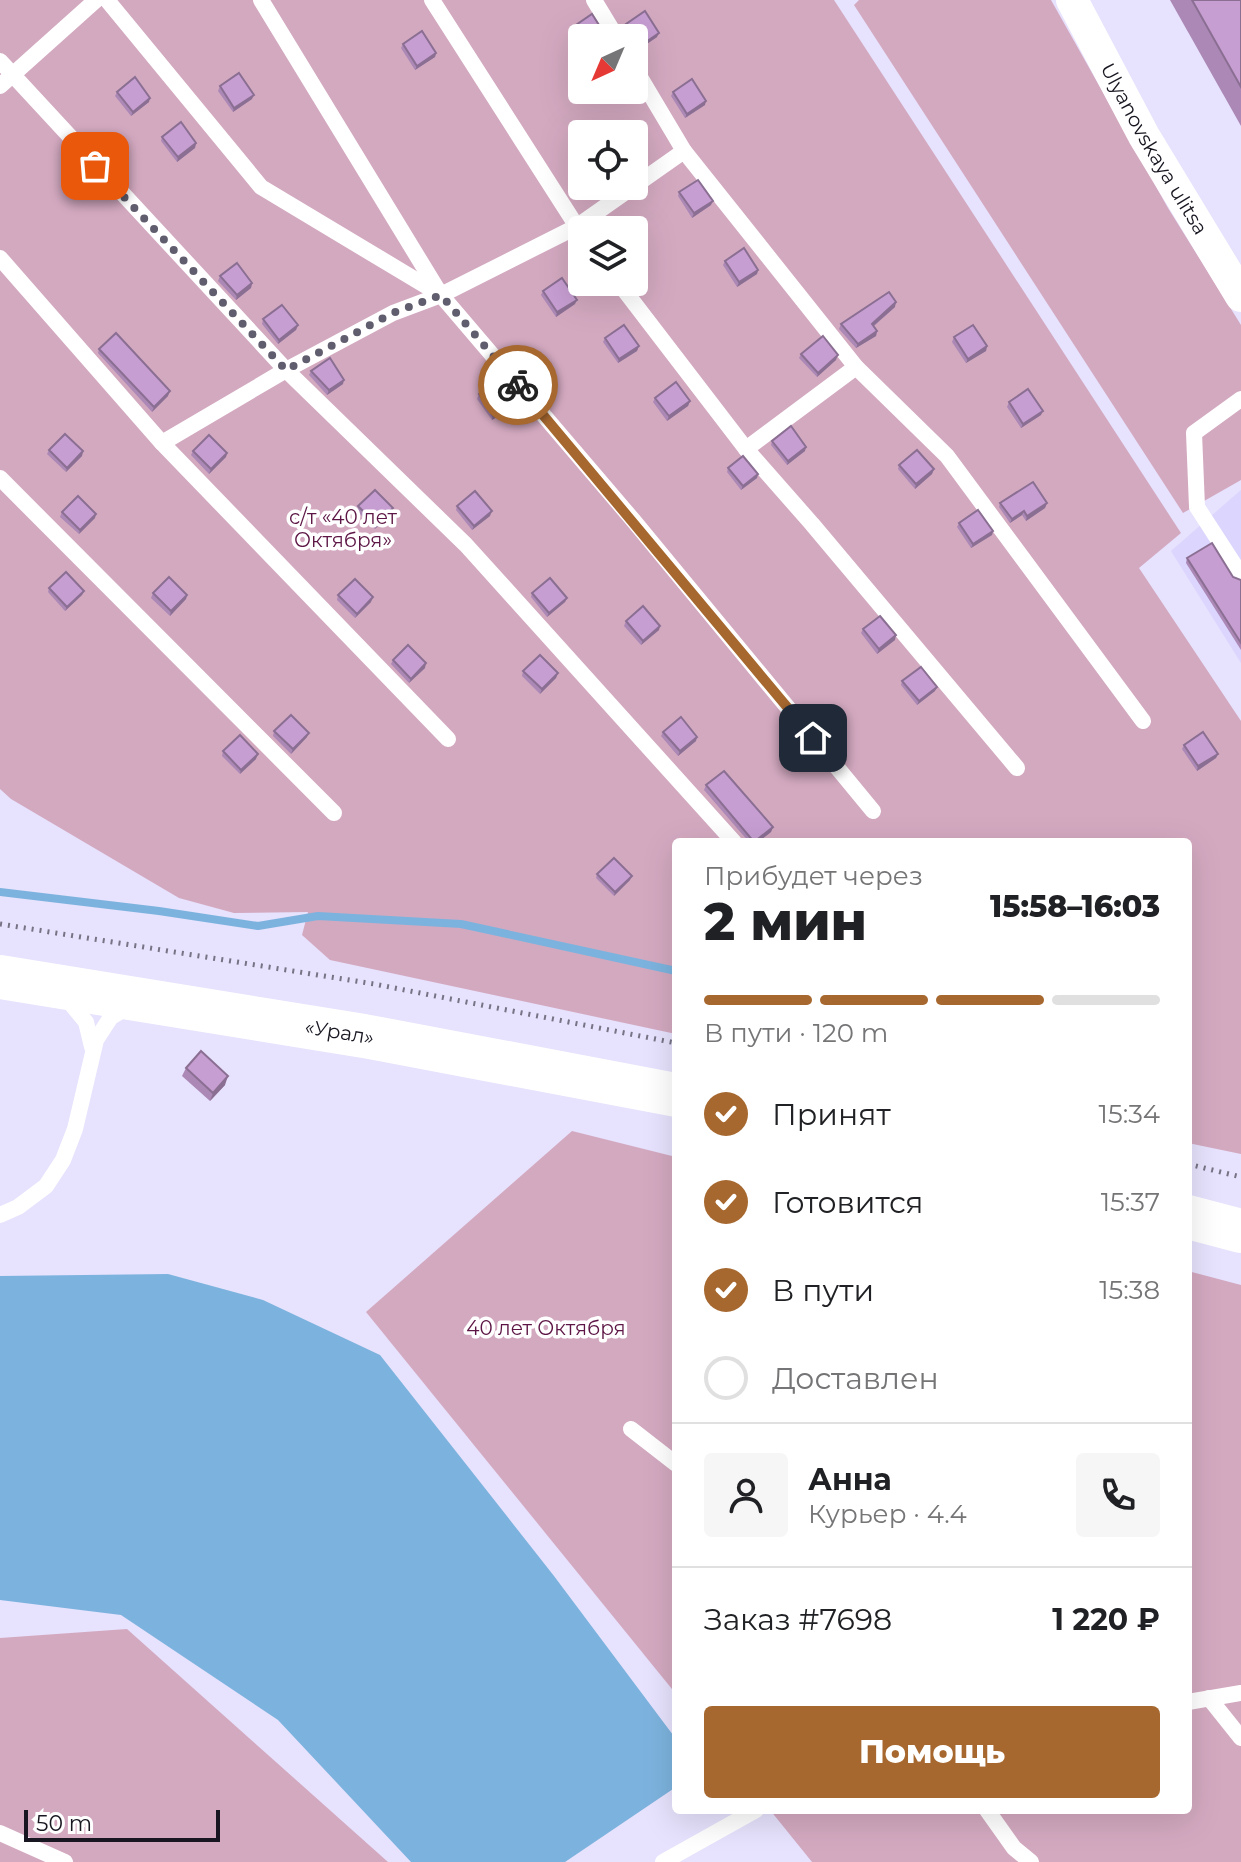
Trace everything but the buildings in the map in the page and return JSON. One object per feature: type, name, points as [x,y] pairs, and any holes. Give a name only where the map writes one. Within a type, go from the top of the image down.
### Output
[{"type":"highway","name":"«Урал»","points":[[0,950],[370,1009],[672,1066]]},
{"type":"highway","name":"«Урал»","points":[[20,981],[364,1036],[672,1094]]},
{"type":"highway","points":[[1192,1189],[1241,1201]]},
{"type":"highway","points":[[1192,1218],[1241,1231]]},
{"type":"street","name":"Ulyanovskaya ulitsa","points":[[1072,0],[1144,136],[1241,296]]},
{"type":"lane","points":[[5,80],[96,0]]},
{"type":"lane","points":[[107,0],[261,187],[441,295]]},
{"type":"lane","points":[[261,0],[441,295],[633,520],[873,811]]},
{"type":"lane","points":[[432,0],[570,216]]},
{"type":"lane","points":[[594,0],[609,24]]},
{"type":"lane","points":[[0,61],[5,80],[286,370],[466,545],[730,838]]},
{"type":"lane","points":[[648,91],[684,151],[856,367],[947,456],[1143,721]]},
{"type":"lane","points":[[598,216],[684,151]]},
{"type":"lane","points":[[162,443],[286,370],[393,313],[441,295],[568,235]]},
{"type":"lane","points":[[0,258],[162,443],[448,739]]},
{"type":"lane","points":[[629,296],[746,449],[1017,768]]},
{"type":"lane","points":[[746,449],[856,367]]},
{"type":"lane","points":[[1241,399],[1194,433],[1197,507],[1241,575]]},
{"type":"lane","points":[[0,478],[334,813]]},
{"type":"lane","points":[[20,981],[61,994],[81,1013],[90,1029],[92,1053]]},
{"type":"lane","points":[[0,1215],[18,1207],[46,1186],[63,1160],[75,1129],[99,1032],[111,1017],[127,1007],[153,1002]]},
{"type":"lane","points":[[631,1429],[672,1461]]},
{"type":"lane","points":[[1192,1701],[1241,1693]]},
{"type":"lane","points":[[1209,1698],[1241,1738]]},
{"type":"lane","points":[[663,1862],[749,1814]]},
{"type":"lane","points":[[990,1814],[1014,1848],[1031,1862]]},
{"type":"lane","points":[[0,1833],[65,1862]]},
{"type":"path","points":[[0,924],[374,984],[672,1042]]},
{"type":"path","points":[[1192,1165],[1241,1177]]},
{"type":"shaded area","points":[[1241,490],[1241,663],[1171,551]]},
{"type":"green space","name":"с/т «40 лет Октября»","points":[[0,0],[834,0],[1181,533],[1139,568],[1241,721],[1241,1154],[1192,1144],[1192,838],[672,838],[672,1033],[330,960],[302,935],[308,912],[234,913],[179,898],[11,799],[0,789]]},
{"type":"green space","points":[[859,0],[1051,0],[1168,208],[1241,325],[1241,480],[1183,513],[854,5]]},
{"type":"green space","name":"40 лет Октября","points":[[572,1131],[672,1156],[672,1689],[366,1312]]},
{"type":"green space","points":[[1192,1272],[1241,1285],[1241,1862],[812,1862],[773,1814],[1192,1814]]},
{"type":"green space","points":[[127,1629],[388,1862],[0,1862],[0,1638]]},
{"type":"water","points":[[168,1274],[263,1300],[380,1355],[554,1576],[672,1734],[672,1790],[565,1862],[411,1862],[278,1720],[121,1615],[0,1600],[0,1276]]},
{"type":"waterway","points":[[0,892],[258,926],[318,916],[461,924],[672,970]]},
{"type":"way so far","points":[[95,166],[286,370],[393,313],[441,295],[518,385]]},
{"type":"route","points":[[518,385],[813,738]]}]
